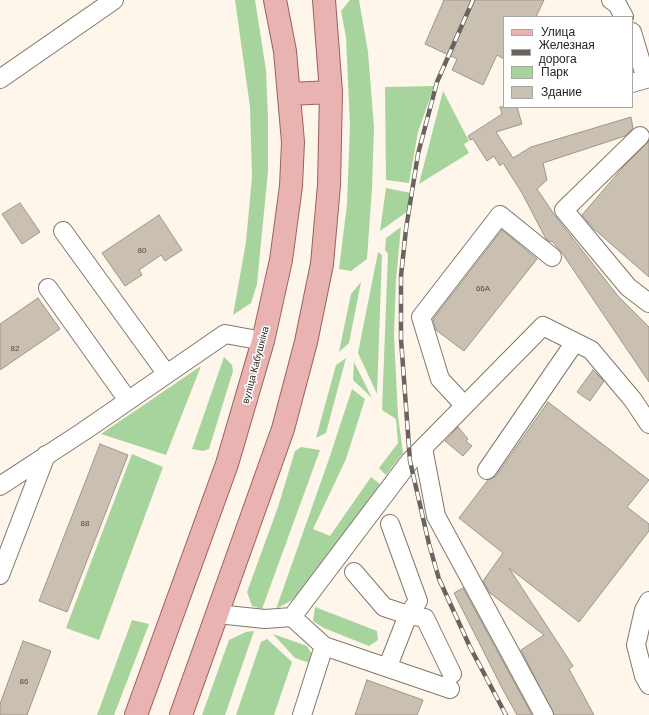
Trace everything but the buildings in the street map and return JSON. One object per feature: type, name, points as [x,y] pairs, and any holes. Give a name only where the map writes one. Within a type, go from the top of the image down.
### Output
[{"type":"main road","name":"вуліца Кабушкіна","points":[[136,715],[227,464],[263,341],[281,260],[291,186],[293,142],[290,94],[285,51],[276,0]]},
{"type":"main road","points":[[181,715],[283,429],[306,342],[322,264],[329,185],[331,92],[324,0]]},
{"type":"main road","points":[[290,94],[331,92]]},
{"type":"lane","points":[[0,79],[114,0]]},
{"type":"lane","points":[[611,0],[617,4],[623,16]]},
{"type":"lane","points":[[633,83],[646,78],[637,37]]},
{"type":"lane","points":[[640,136],[564,210],[628,287],[649,304]]},
{"type":"lane","points":[[464,405],[440,379],[422,317],[500,215],[552,257]]},
{"type":"lane","points":[[63,231],[166,373]]},
{"type":"lane","points":[[48,288],[127,399]]},
{"type":"lane","points":[[217,614],[266,620],[292,617],[410,461],[543,326],[591,350],[633,400],[649,424]]},
{"type":"lane","points":[[0,486],[84,431],[127,399],[225,334],[263,341]]},
{"type":"lane","points":[[487,470],[576,342]]},
{"type":"lane","points":[[423,448],[436,516],[544,715]]},
{"type":"lane","points":[[0,575],[46,455]]},
{"type":"lane","points":[[388,666],[408,615],[418,600],[390,524]]},
{"type":"lane","points":[[292,617],[324,646],[388,666],[451,682],[425,618],[384,608],[354,572]]},
{"type":"lane","points":[[649,601],[644,610],[636,645],[644,676],[649,685]]},
{"type":"lane","points":[[302,715],[324,646]]},
{"type":"green space","points":[[235,0],[255,0],[266,70],[268,171],[257,284],[251,303],[233,315],[246,242],[252,177],[250,107]]},
{"type":"green space","points":[[350,0],[359,0],[368,52],[374,127],[372,188],[367,259],[351,271],[339,269],[347,204],[350,126],[346,37],[341,11]]},
{"type":"green space","points":[[434,86],[418,132],[409,183],[386,180],[385,87]]},
{"type":"green space","points":[[443,91],[469,141],[464,144],[469,153],[419,184]]},
{"type":"green space","points":[[386,188],[411,193],[408,211],[380,231]]},
{"type":"green space","points":[[401,227],[396,280],[394,335],[398,416],[403,453],[386,475],[379,468],[398,443],[396,419],[382,410],[388,254],[385,250],[386,238]]},
{"type":"green space","points":[[378,252],[382,255],[377,394],[358,353]]},
{"type":"green space","points":[[361,282],[349,343],[339,352],[351,294]]},
{"type":"green space","points":[[224,357],[232,365],[233,371],[209,449],[203,451],[192,449]]},
{"type":"green space","points":[[346,358],[326,433],[316,438],[336,365]]},
{"type":"green space","points":[[354,362],[372,398],[353,380]]},
{"type":"green space","points":[[201,366],[166,455],[101,434]]},
{"type":"green space","points":[[352,389],[365,399],[346,459],[313,529],[330,536],[371,477],[380,484],[310,584],[294,599],[276,609],[329,459]]},
{"type":"green space","points":[[301,447],[320,450],[262,609],[252,606],[247,592],[278,507],[295,451]]},
{"type":"green space","points":[[132,454],[163,467],[99,640],[66,628]]},
{"type":"green space","points":[[315,607],[377,631],[378,640],[369,646],[324,628],[313,621]]},
{"type":"green space","points":[[132,620],[149,624],[114,715],[97,715]]},
{"type":"green space","points":[[254,631],[225,715],[202,715],[229,640],[246,632]]},
{"type":"green space","points":[[273,634],[307,646],[313,656],[310,663],[295,658]]},
{"type":"green space","points":[[267,639],[292,662],[274,715],[236,715],[261,642]]},
{"type":"railway","points":[[473,0],[437,82],[418,154],[406,229],[401,276],[401,339],[410,461],[429,544],[439,579],[470,647],[506,715]]}]
